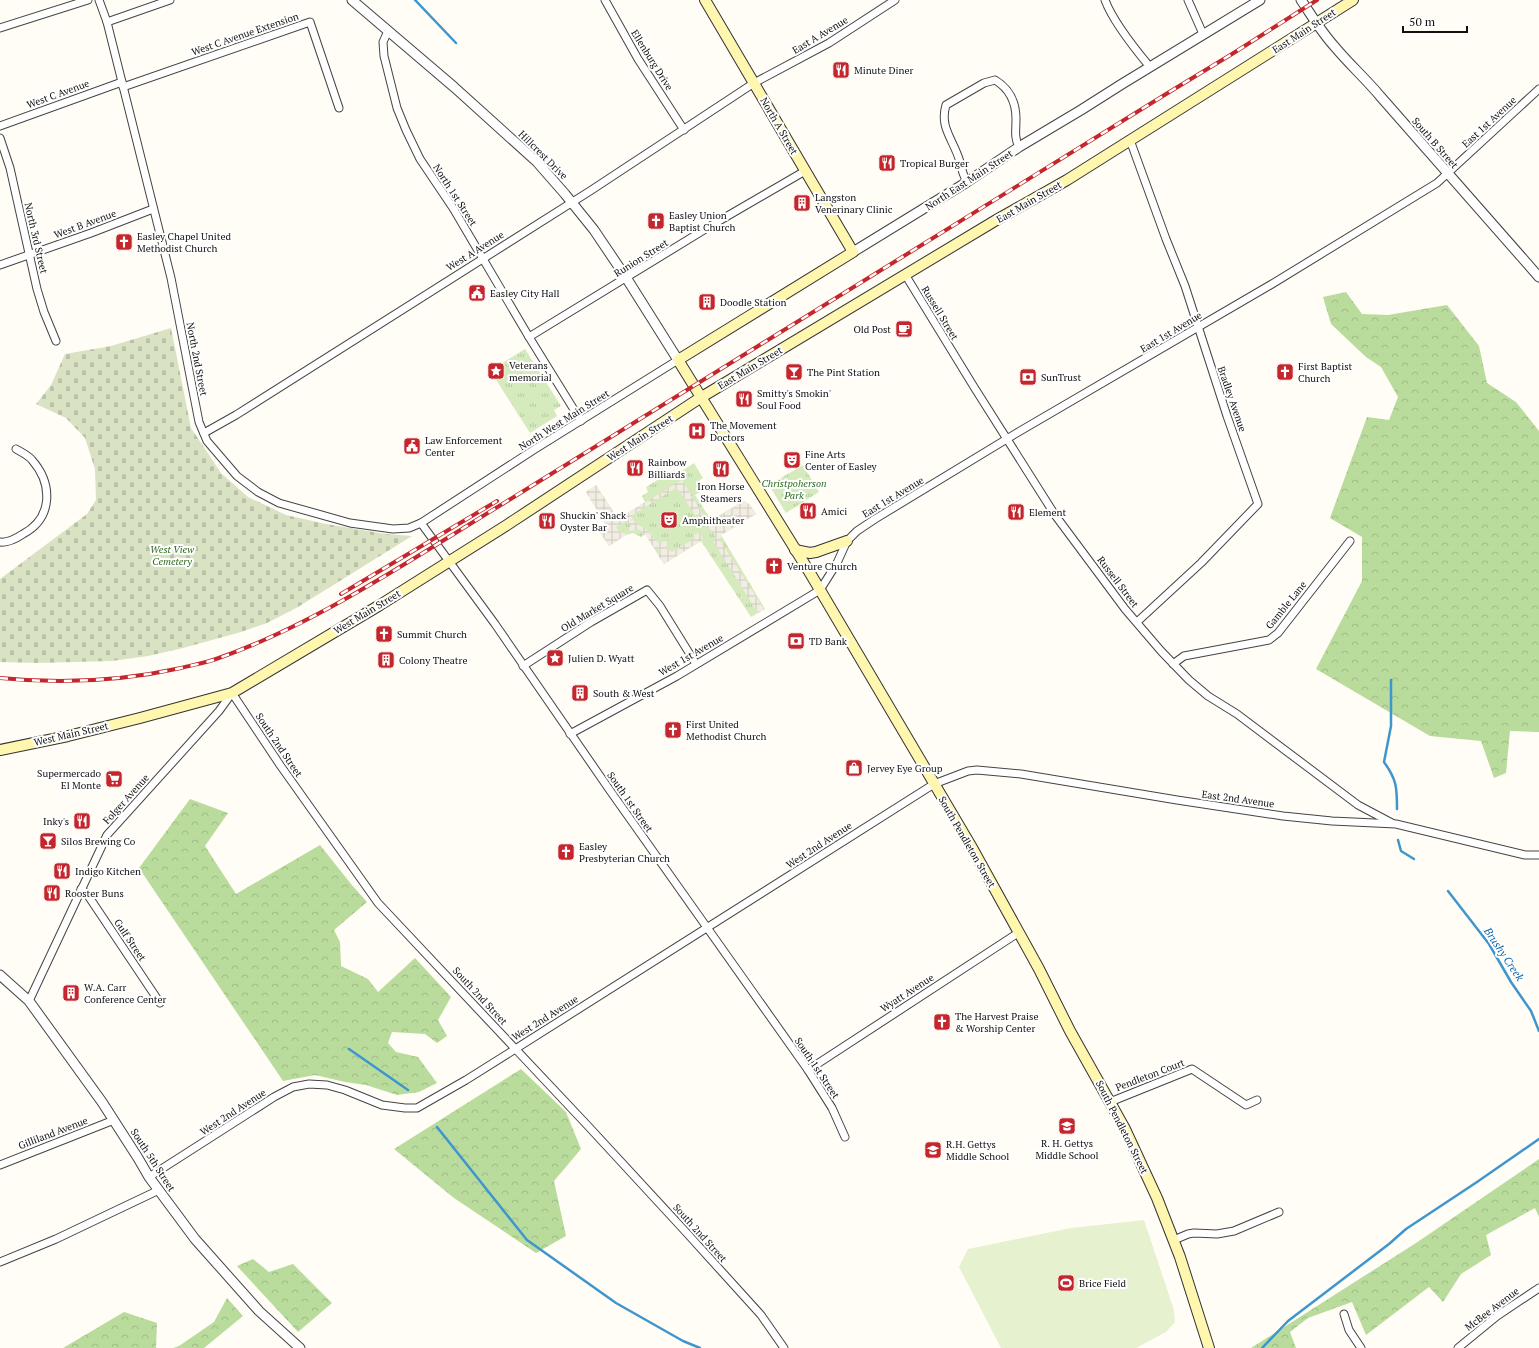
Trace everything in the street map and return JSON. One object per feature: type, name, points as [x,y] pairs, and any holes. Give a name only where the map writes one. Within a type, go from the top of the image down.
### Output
[{"type":"main road","name":"North A Street","points":[[705,0],[853,252]]},
{"type":"main road","name":"East Main Street","points":[[700,398],[906,276],[998,219],[1067,180],[1353,0]]},
{"type":"main road","name":"North East Main Street","points":[[678,360],[853,252]]},
{"type":"main road","name":"South Pendleton Street","points":[[678,360],[700,398],[820,590],[971,846],[1039,969],[1070,1031],[1125,1129],[1157,1198],[1174,1240],[1197,1307],[1209,1348]]},
{"type":"main road","name":"West Main Street","points":[[0,750],[68,736],[232,693],[380,606],[700,398]]},
{"type":"main road","points":[[795,550],[810,553],[816,552],[847,541]]},
{"type":"street","points":[[0,28],[88,0]]},
{"type":"street","name":"North 2nd Street","points":[[99,0],[107,22],[171,278],[199,422],[207,441],[237,476],[258,492],[279,503],[350,523],[370,526],[393,529],[409,528],[421,523]]},
{"type":"street","points":[[107,22],[170,0]]},
{"type":"street","name":"Hillcrest Drive","points":[[352,0],[454,87],[537,162],[594,230],[678,360]]},
{"type":"street","name":"Ellenburg Drive","points":[[604,0],[638,59],[684,130]]},
{"type":"street","name":"East A Avenue","points":[[754,83],[829,43],[895,0]]},
{"type":"street","points":[[1105,0],[1123,30],[1150,67]]},
{"type":"street","points":[[1188,0],[1203,34]]},
{"type":"street","name":"North East Main Street","points":[[853,252],[967,182],[1020,147],[1260,0]]},
{"type":"street","name":"South B Street","points":[[1302,0],[1335,48],[1379,94],[1539,277]]},
{"type":"street","name":"West C Avenue Extension","points":[[123,85],[310,22],[340,108]]},
{"type":"street","name":"North 1st Street","points":[[388,31],[383,42],[384,56],[397,108],[420,159],[453,208],[529,338],[581,421]]},
{"type":"street","points":[[967,182],[961,171],[960,161],[946,130],[943,115],[946,105],[984,82],[995,80],[1004,86],[1013,98],[1016,118],[1015,139],[1020,147]]},
{"type":"street","name":"West A Avenue","points":[[204,433],[236,415],[572,202],[754,83]]},
{"type":"street","name":"West C Avenue","points":[[0,126],[123,85]]},
{"type":"street","name":"East 1st Avenue","points":[[820,590],[837,563],[847,541],[857,531],[1007,439],[1198,327],[1437,183],[1539,89]]},
{"type":"street","name":"North 3rd Street","points":[[0,138],[10,168],[44,312],[56,341]]},
{"type":"street","name":"Bradley Avenue","points":[[1130,140],[1166,239],[1185,286],[1227,416],[1258,504],[1201,563],[1136,622]]},
{"type":"street","name":"Runion Street","points":[[529,338],[627,279],[712,225],[805,171]]},
{"type":"street","name":"West B Avenue","points":[[0,265],[154,209]]},
{"type":"street","name":"Russell Street","points":[[906,276],[1055,515],[1125,609],[1173,664],[1208,696],[1243,718],[1358,804],[1396,824]]},
{"type":"street","name":"North West Main Street","points":[[421,523],[678,360]]},
{"type":"street","points":[[0,542],[16,538],[30,531],[39,521],[46,506],[47,495],[45,481],[39,469],[30,458],[16,449]]},
{"type":"street","points":[[421,523],[449,561]]},
{"type":"street","name":"Gamble Lane","points":[[1173,664],[1184,656],[1269,640],[1278,633],[1350,541]]},
{"type":"street","name":"South 1st Street","points":[[449,561],[495,624],[570,734],[808,1070],[832,1108],[845,1137]]},
{"type":"street","name":"Old Market Square","points":[[523,666],[591,622],[646,590],[660,606],[696,664]]},
{"type":"street","name":"West 1st Avenue","points":[[570,734],[696,664],[820,590]]},
{"type":"street","name":"Folger Avenue","points":[[29,1001],[52,955],[80,889],[107,835],[219,711],[232,693]]},
{"type":"street","name":"South 2nd Street","points":[[232,693],[280,766],[378,903],[588,1126],[761,1315],[784,1348]]},
{"type":"street","name":"East 2nd Avenue","points":[[934,784],[968,771],[977,770],[1021,774],[1283,816],[1332,822],[1396,824],[1525,855],[1539,855]]},
{"type":"street","name":"West 2nd Avenue","points":[[149,1177],[274,1097],[293,1087],[309,1084],[327,1084],[382,1105],[417,1108],[516,1049],[934,784]]},
{"type":"street","name":"Gulf Street","points":[[80,889],[87,894],[160,1003]]},
{"type":"street","name":"Wyatt Avenue","points":[[808,1070],[1018,933]]},
{"type":"street","name":"South 5th Street","points":[[0,975],[29,1001],[114,1120],[149,1177],[195,1239],[259,1311],[300,1348]]},
{"type":"street","name":"Pendleton Court","points":[[1110,1102],[1192,1069],[1246,1105],[1257,1100]]},
{"type":"street","name":"Gilliland Avenue","points":[[0,1165],[114,1120]]},
{"type":"street","points":[[0,1262],[56,1239],[159,1190]]},
{"type":"street","points":[[1174,1240],[1194,1233],[1217,1234],[1234,1231],[1279,1212]]},
{"type":"street","name":"McBee Avenue","points":[[1458,1348],[1497,1316],[1539,1288]]},
{"type":"street","points":[[1344,1314],[1349,1330],[1361,1348]]},
{"type":"green space","points":[[1346,292],[1362,314],[1388,315],[1447,305],[1479,346],[1487,383],[1516,402],[1539,431],[1539,732],[1510,731],[1506,773],[1494,778],[1481,741],[1430,736],[1316,669],[1362,581],[1362,537],[1330,518],[1367,417],[1389,420],[1398,397],[1381,367],[1366,357],[1331,324],[1323,297]]},
{"type":"green space","name":"West View Cemetery","points":[[171,328],[191,428],[221,473],[248,497],[286,515],[326,524],[386,534],[412,536],[298,607],[267,623],[241,632],[148,656],[112,661],[38,663],[0,662],[0,579],[87,514],[96,500],[95,469],[85,438],[66,418],[36,404],[51,385],[65,354],[111,346]]},
{"type":"green space","points":[[525,349],[561,406],[554,410],[557,416],[530,433],[493,375],[499,372],[496,367]]},
{"type":"green space","points":[[694,463],[703,478],[697,482],[702,491],[695,495],[711,520],[744,501],[750,505],[756,514],[721,535],[765,609],[751,617],[701,541],[664,564],[645,534],[641,537],[633,533],[626,535],[609,546],[599,531],[607,526],[586,492],[596,485],[618,519],[645,502],[642,496],[648,492],[646,487],[674,470],[677,474]]},
{"type":"green space","name":"Christpoherson Park","points":[[803,465],[819,492],[786,513],[769,485]]},
{"type":"green space","points":[[190,799],[228,813],[205,846],[236,894],[320,845],[367,902],[334,930],[340,942],[341,966],[368,979],[378,992],[415,958],[451,997],[438,1020],[447,1036],[437,1043],[425,1034],[392,1032],[388,1043],[396,1052],[418,1057],[437,1083],[419,1092],[397,1095],[366,1085],[315,1075],[283,1081],[139,868]]},
{"type":"green space","points":[[521,1069],[566,1112],[581,1149],[554,1181],[566,1236],[536,1253],[454,1198],[394,1149]]},
{"type":"green space","points":[[1539,1159],[1539,1217],[1535,1208],[1486,1235],[1491,1255],[1461,1274],[1443,1302],[1429,1287],[1366,1335],[1352,1302],[1308,1318],[1290,1332],[1296,1348],[1251,1348],[1416,1243]]},
{"type":"green space","name":"Brice Field","points":[[1144,1220],[1174,1310],[1175,1322],[1166,1332],[1136,1348],[1001,1348],[959,1267],[968,1249],[1071,1228]]},
{"type":"green space","points":[[253,1259],[269,1272],[293,1264],[332,1303],[298,1332],[237,1266]]},
{"type":"green space","points":[[227,1298],[243,1316],[204,1348],[173,1348],[179,1346],[214,1322]]},
{"type":"green space","points":[[124,1312],[157,1323],[156,1348],[63,1348]]},
{"type":"shaded area","points":[[682,480],[708,523],[744,501],[750,505],[756,514],[721,535],[722,537],[719,539],[764,609],[758,613],[713,541],[717,539],[712,531],[705,525],[698,514],[695,515],[679,490],[674,489],[634,514],[632,518],[634,522],[647,530],[657,542],[661,543],[668,540],[668,544],[665,547],[672,552],[695,538],[694,535],[700,532],[703,539],[664,564],[657,554],[661,551],[660,549],[657,548],[655,550],[645,534],[640,530],[636,529],[630,532],[628,529],[631,526],[626,521],[616,527],[620,533],[623,531],[626,535],[609,546],[599,531],[607,526],[586,492],[596,485],[618,519]]},
{"type":"waterway","points":[[415,0],[456,43]]},
{"type":"waterway","name":"Brushy Creek","points":[[1391,680],[1391,726],[1384,762],[1394,779],[1397,795],[1397,809]]},
{"type":"waterway","name":"Brushy Creek","points":[[1398,840],[1401,851],[1414,859]]},
{"type":"waterway","name":"Brushy Creek","points":[[1448,891],[1489,944],[1511,982],[1531,1011],[1539,1031]]},
{"type":"waterway","points":[[349,1049],[408,1090]]},
{"type":"waterway","points":[[437,1127],[527,1240],[616,1303],[683,1341],[700,1348]]},
{"type":"waterway","points":[[1262,1348],[1288,1321],[1389,1244],[1406,1229],[1539,1139]]},
{"type":"railway","points":[[0,678],[45,681],[91,680],[136,676],[181,668],[207,662],[245,648],[273,636],[329,608],[436,545],[1232,54],[1317,0]]},
{"type":"railway","points":[[341,594],[497,501]]},
{"type":"place","name":"Minute Diner","points":[[841,70]]},
{"type":"place","name":"Tropical Burger","points":[[887,163]]},
{"type":"place","name":"Langston Venerinary Clinic","points":[[802,203]]},
{"type":"place","name":"Easley Union Baptist Church","points":[[656,221]]},
{"type":"place","name":"Easley Chapel United Methodist Church","points":[[124,242]]},
{"type":"place","name":"Easley City Hall","points":[[477,293]]},
{"type":"place","name":"Doodle Station","points":[[707,302]]},
{"type":"place","name":"Old Post","points":[[904,329]]},
{"type":"place","name":"Veterans memorial","points":[[496,371]]},
{"type":"place","name":"The Pint Station","points":[[794,372]]},
{"type":"place","name":"First Baptist Church","points":[[1285,372]]},
{"type":"place","name":"SunTrust","points":[[1028,377]]},
{"type":"place","name":"Smitty's Smokin' Soul Food","points":[[744,399]]},
{"type":"place","name":"The Movement Doctors","points":[[697,431]]},
{"type":"place","name":"Law Enforcement Center","points":[[412,446]]},
{"type":"place","name":"Fine Arts Center of Easley","points":[[792,460]]},
{"type":"place","name":"Rainbow Billiards","points":[[635,468]]},
{"type":"place","name":"Iron Horse Steamers","points":[[721,469]]},
{"type":"place","name":"Amici","points":[[808,511]]},
{"type":"place","name":"Element","points":[[1016,512]]},
{"type":"place","name":"Amphitheater","points":[[669,520]]},
{"type":"place","name":"Shuckin' Shack Oyster Bar","points":[[547,521]]},
{"type":"place","name":"Venture Church","points":[[774,566]]},
{"type":"place","name":"Summit Church","points":[[384,634]]},
{"type":"place","name":"TD Bank","points":[[796,641]]},
{"type":"place","name":"Julien D. Wyatt","points":[[555,658]]},
{"type":"place","name":"Colony Theatre","points":[[386,660]]},
{"type":"place","name":"South & West","points":[[580,693]]},
{"type":"place","name":"First United Methodist Church","points":[[673,730]]},
{"type":"place","name":"Jervey Eye Group","points":[[854,768]]},
{"type":"place","name":"Supermercado El Monte","points":[[114,779]]},
{"type":"place","name":"Inky's","points":[[82,821]]},
{"type":"place","name":"Silos Brewing Co","points":[[48,841]]},
{"type":"place","name":"Easley Presbyterian Church","points":[[566,852]]},
{"type":"place","name":"Indigo Kitchen","points":[[62,871]]},
{"type":"place","name":"Rooster Buns","points":[[52,893]]},
{"type":"place","name":"W.A. Carr Conference Center","points":[[71,993]]},
{"type":"place","name":"The Harvest Praise & Worship Center","points":[[942,1022]]},
{"type":"place","name":"R. H. Gettys Middle School","points":[[1067,1126]]},
{"type":"place","name":"R.H. Gettys Middle School","points":[[933,1150]]},
{"type":"place","name":"Brice Field","points":[[1066,1283]]}]
